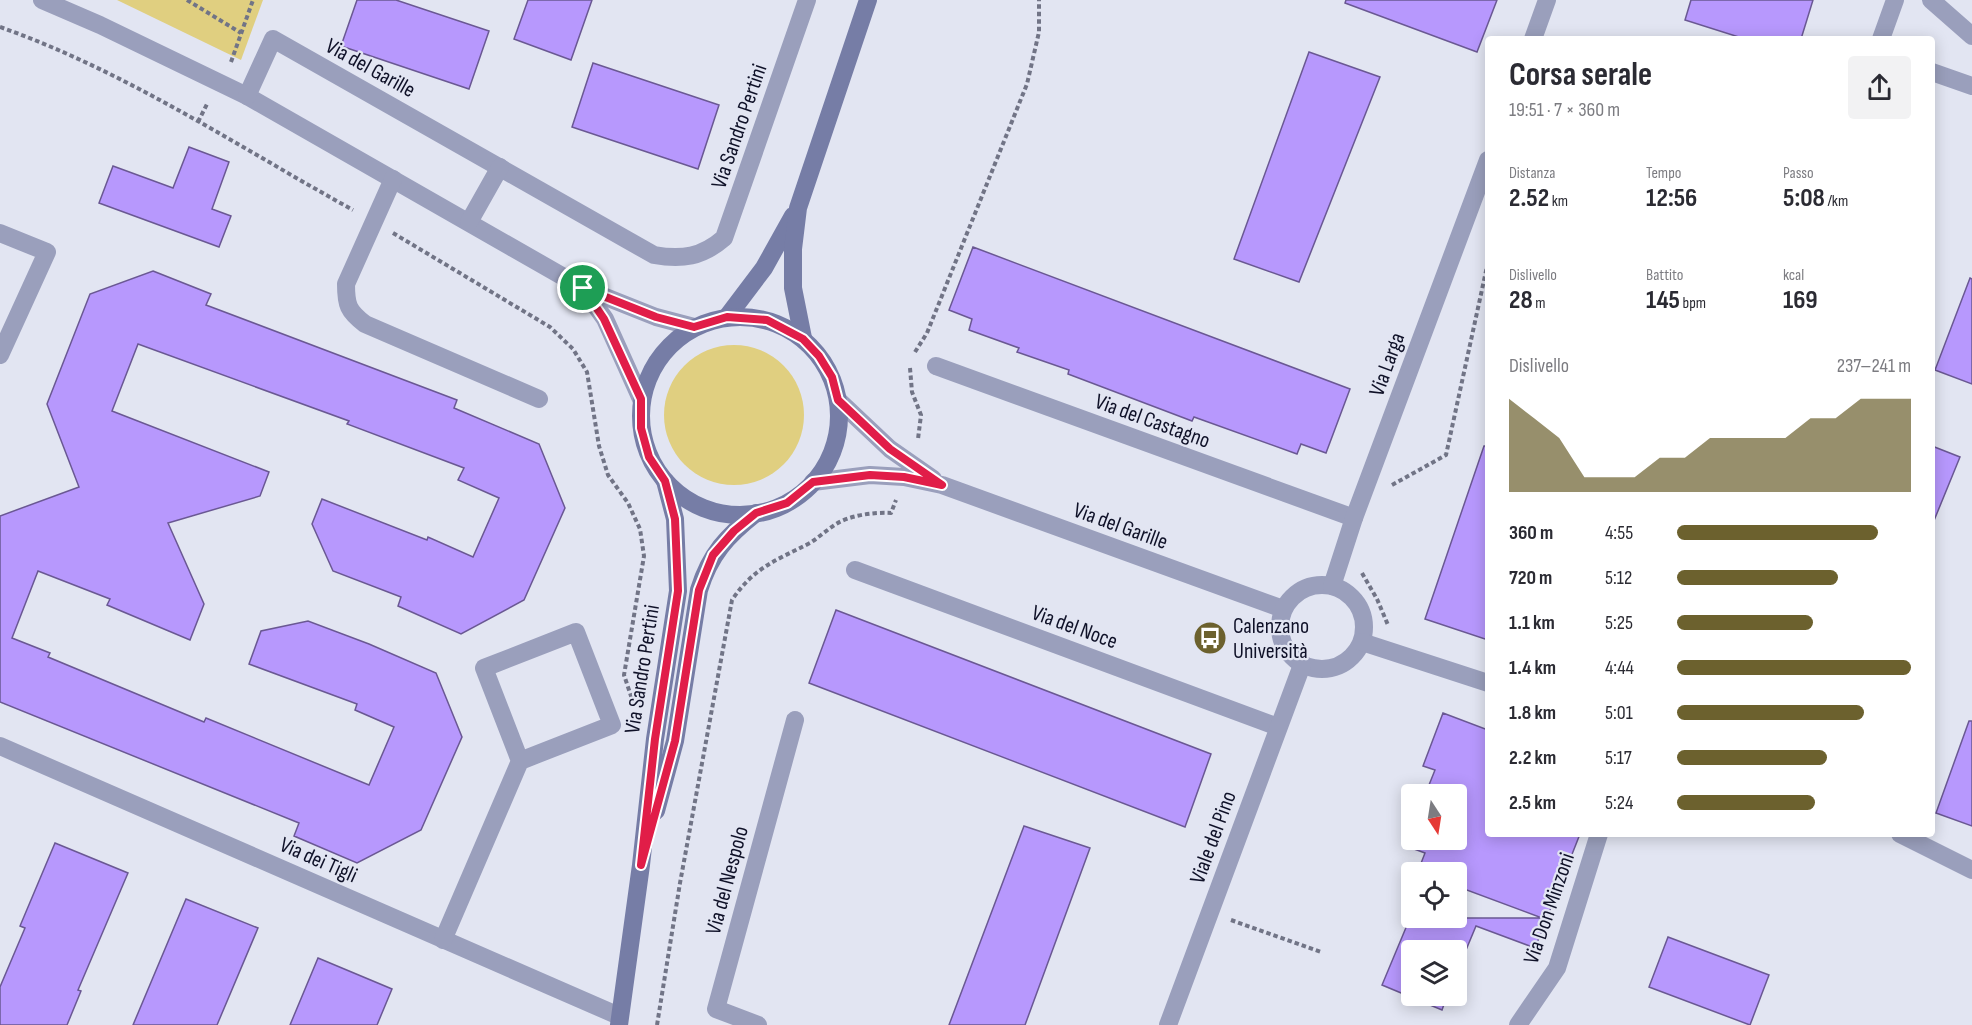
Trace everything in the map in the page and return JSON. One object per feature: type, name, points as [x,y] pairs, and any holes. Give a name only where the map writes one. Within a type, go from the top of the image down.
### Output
[{"type":"street","points":[[42,0],[100,25],[247,96],[583,288],[656,317],[694,327]]},
{"type":"street","name":"Via Sandro Pertini","points":[[698,255],[724,238],[807,0]]},
{"type":"street","name":"Via Sandro Pertini","points":[[727,317],[764,268],[798,207],[868,0]]},
{"type":"street","points":[[1534,36],[1547,0]]},
{"type":"street","points":[[1882,36],[1895,0]]},
{"type":"street","points":[[1931,0],[1972,36]]},
{"type":"street","name":"Via del Garille","points":[[247,96],[273,39],[654,255],[676,259],[698,255]]},
{"type":"street","points":[[1935,73],[1972,86]]},
{"type":"street","points":[[469,222],[500,167]]},
{"type":"street","name":"Via Larga","points":[[1332,586],[1354,518],[1485,168]]},
{"type":"street","points":[[393,179],[346,284],[346,300],[353,315],[365,324],[539,399]]},
{"type":"street","name":"Via Sandro Pertini","points":[[798,207],[793,249],[793,288],[803,339]]},
{"type":"street","points":[[0,233],[47,252],[0,355]]},
{"type":"street","points":[[583,288],[604,319],[641,399]]},
{"type":"street","name":"Via Sandro Pertini","points":[[727,317],[767,320],[803,339],[819,356],[832,377],[838,400],[839,423],[835,444],[826,464],[813,482],[787,503],[756,513],[723,513],[691,502],[665,481],[649,457],[641,428],[641,399],[659,357],[694,327],[727,317]]},
{"type":"street","name":"Via del Castagno","points":[[936,366],[1354,518]]},
{"type":"street","name":"Via del Garille","points":[[838,400],[890,449],[942,485]]},
{"type":"street","name":"Via del Garille","points":[[813,482],[870,475],[904,477],[942,485],[1283,609]]},
{"type":"street","name":"Via Sandro Pertini","points":[[619,1020],[641,865],[655,739],[678,591],[675,519],[665,481]]},
{"type":"street","name":"Via Sandro Pertini","points":[[641,865],[675,741],[699,590],[713,555],[734,531],[756,513]]},
{"type":"street","name":"Via del Noce","points":[[855,570],[1278,727]]},
{"type":"street","points":[[1317,585],[1332,586],[1354,598],[1362,614],[1364,627],[1362,642],[1353,656],[1344,664],[1323,670],[1302,665],[1292,657],[1281,640],[1279,628],[1283,609],[1292,597],[1304,588],[1317,585]]},
{"type":"street","points":[[443,940],[520,761],[484,668],[576,632],[612,725],[520,761]]},
{"type":"street","points":[[1362,642],[1485,681]]},
{"type":"street","name":"Viale del Pino","points":[[1168,1025],[1302,665]]},
{"type":"street","name":"Via del Nespolo","points":[[758,1025],[716,1009],[795,720]]},
{"type":"street","name":"Via dei Tigli","points":[[0,746],[443,940],[619,1020]]},
{"type":"street","name":"Via Don Minzoni","points":[[1518,1025],[1557,968],[1598,837]]},
{"type":"street","points":[[1906,837],[1972,870]]},
{"type":"path","points":[[187,0],[241,33]]},
{"type":"path","points":[[230,63],[253,0]]},
{"type":"path","points":[[917,442],[921,415],[912,392],[910,368],[916,347],[927,333],[1027,84],[1039,32],[1039,0]]},
{"type":"path","points":[[0,27],[26,36],[136,86],[374,222],[550,327],[573,349],[587,372],[599,446],[608,475],[628,503],[640,529],[644,556],[624,675],[636,708]]},
{"type":"path","points":[[1388,488],[1446,455],[1485,276]]},
{"type":"path","points":[[657,1025],[680,883],[732,600],[741,586],[767,564],[813,541],[837,523],[858,516],[891,513],[899,491]]},
{"type":"path","points":[[1360,568],[1377,599],[1388,627]]},
{"type":"path","points":[[1210,912],[1321,952]]},
{"type":"shaded area","points":[[117,0],[263,0],[241,60]]},
{"type":"shaded area","points":[[734,345],[761,350],[783,366],[799,388],[804,415],[799,442],[783,464],[761,480],[734,485],[707,480],[685,464],[669,442],[664,415],[669,388],[685,366],[707,350]]},
{"type":"building","points":[[357,0],[396,0],[489,31],[469,89],[341,46]]},
{"type":"building","points":[[528,0],[592,0],[571,60],[514,39]]},
{"type":"building","points":[[1346,0],[1497,0],[1477,52],[1345,3]]},
{"type":"building","points":[[1691,0],[1813,0],[1802,36],[1736,36],[1685,20]]},
{"type":"building","points":[[1309,52],[1380,77],[1299,282],[1234,259]]},
{"type":"building","points":[[593,63],[719,105],[698,169],[572,127]]},
{"type":"building","points":[[189,147],[229,162],[212,209],[231,216],[219,247],[99,203],[113,166],[173,188]]},
{"type":"building","points":[[973,247],[1350,389],[1326,453],[1301,444],[1297,454],[1194,417],[1192,421],[1068,374],[1069,370],[1017,352],[1019,348],[969,330],[972,319],[949,310]]},
{"type":"building","points":[[153,271],[211,294],[206,305],[457,400],[454,408],[539,444],[565,508],[524,600],[461,634],[398,606],[401,597],[333,571],[312,524],[322,499],[427,540],[428,537],[473,557],[499,498],[458,480],[464,468],[347,424],[349,421],[138,344],[112,411],[269,472],[260,496],[168,523],[204,604],[190,640],[107,605],[110,599],[38,571],[12,638],[50,653],[48,657],[204,722],[206,718],[369,785],[394,727],[355,710],[357,704],[249,664],[261,631],[308,621],[436,673],[462,737],[421,830],[357,863],[294,836],[299,823],[0,702],[0,516],[79,487],[47,404],[90,294]]},
{"type":"building","points":[[1970,278],[1972,279],[1972,384],[1935,370]]},
{"type":"building","points":[[1484,446],[1485,446],[1485,639],[1425,619]]},
{"type":"building","points":[[1935,447],[1960,457],[1935,518]]},
{"type":"building","points":[[836,610],[1211,754],[1185,827],[809,683]]},
{"type":"building","points":[[1443,713],[1485,729],[1485,837],[1579,837],[1535,948],[1476,926],[1467,948],[1467,940],[1401,940],[1401,993],[1382,985],[1406,928],[1467,928],[1467,918],[1542,918],[1467,890],[1467,862],[1422,862],[1425,853],[1417,850],[1467,850],[1467,784],[1429,784],[1435,770],[1423,766]]},
{"type":"building","points":[[1969,721],[1972,721],[1972,826],[1936,813]]},
{"type":"building","points":[[1024,826],[1090,848],[1025,1025],[949,1025]]},
{"type":"building","points":[[55,843],[128,873],[78,990],[81,991],[67,1025],[0,1025],[0,987],[25,928],[20,926]]},
{"type":"building","points":[[186,899],[258,928],[217,1025],[133,1025]]},
{"type":"building","points":[[1668,937],[1769,975],[1750,1025],[1649,987]]},
{"type":"building","points":[[318,958],[392,989],[377,1025],[290,1025]]},
{"type":"place","name":"Calenzano Università","points":[[1210,638]]},
{"type":"route","points":[[583,288],[656,317],[694,327],[727,317],[767,320],[803,339],[819,356],[832,377],[838,400],[852,415],[890,449],[942,485],[904,477],[870,475],[813,482],[787,503],[756,513],[734,531],[713,555],[699,590],[675,741],[641,865],[655,739],[678,591],[675,519],[665,481],[649,457],[641,428],[641,399],[604,319],[583,288]]}]
